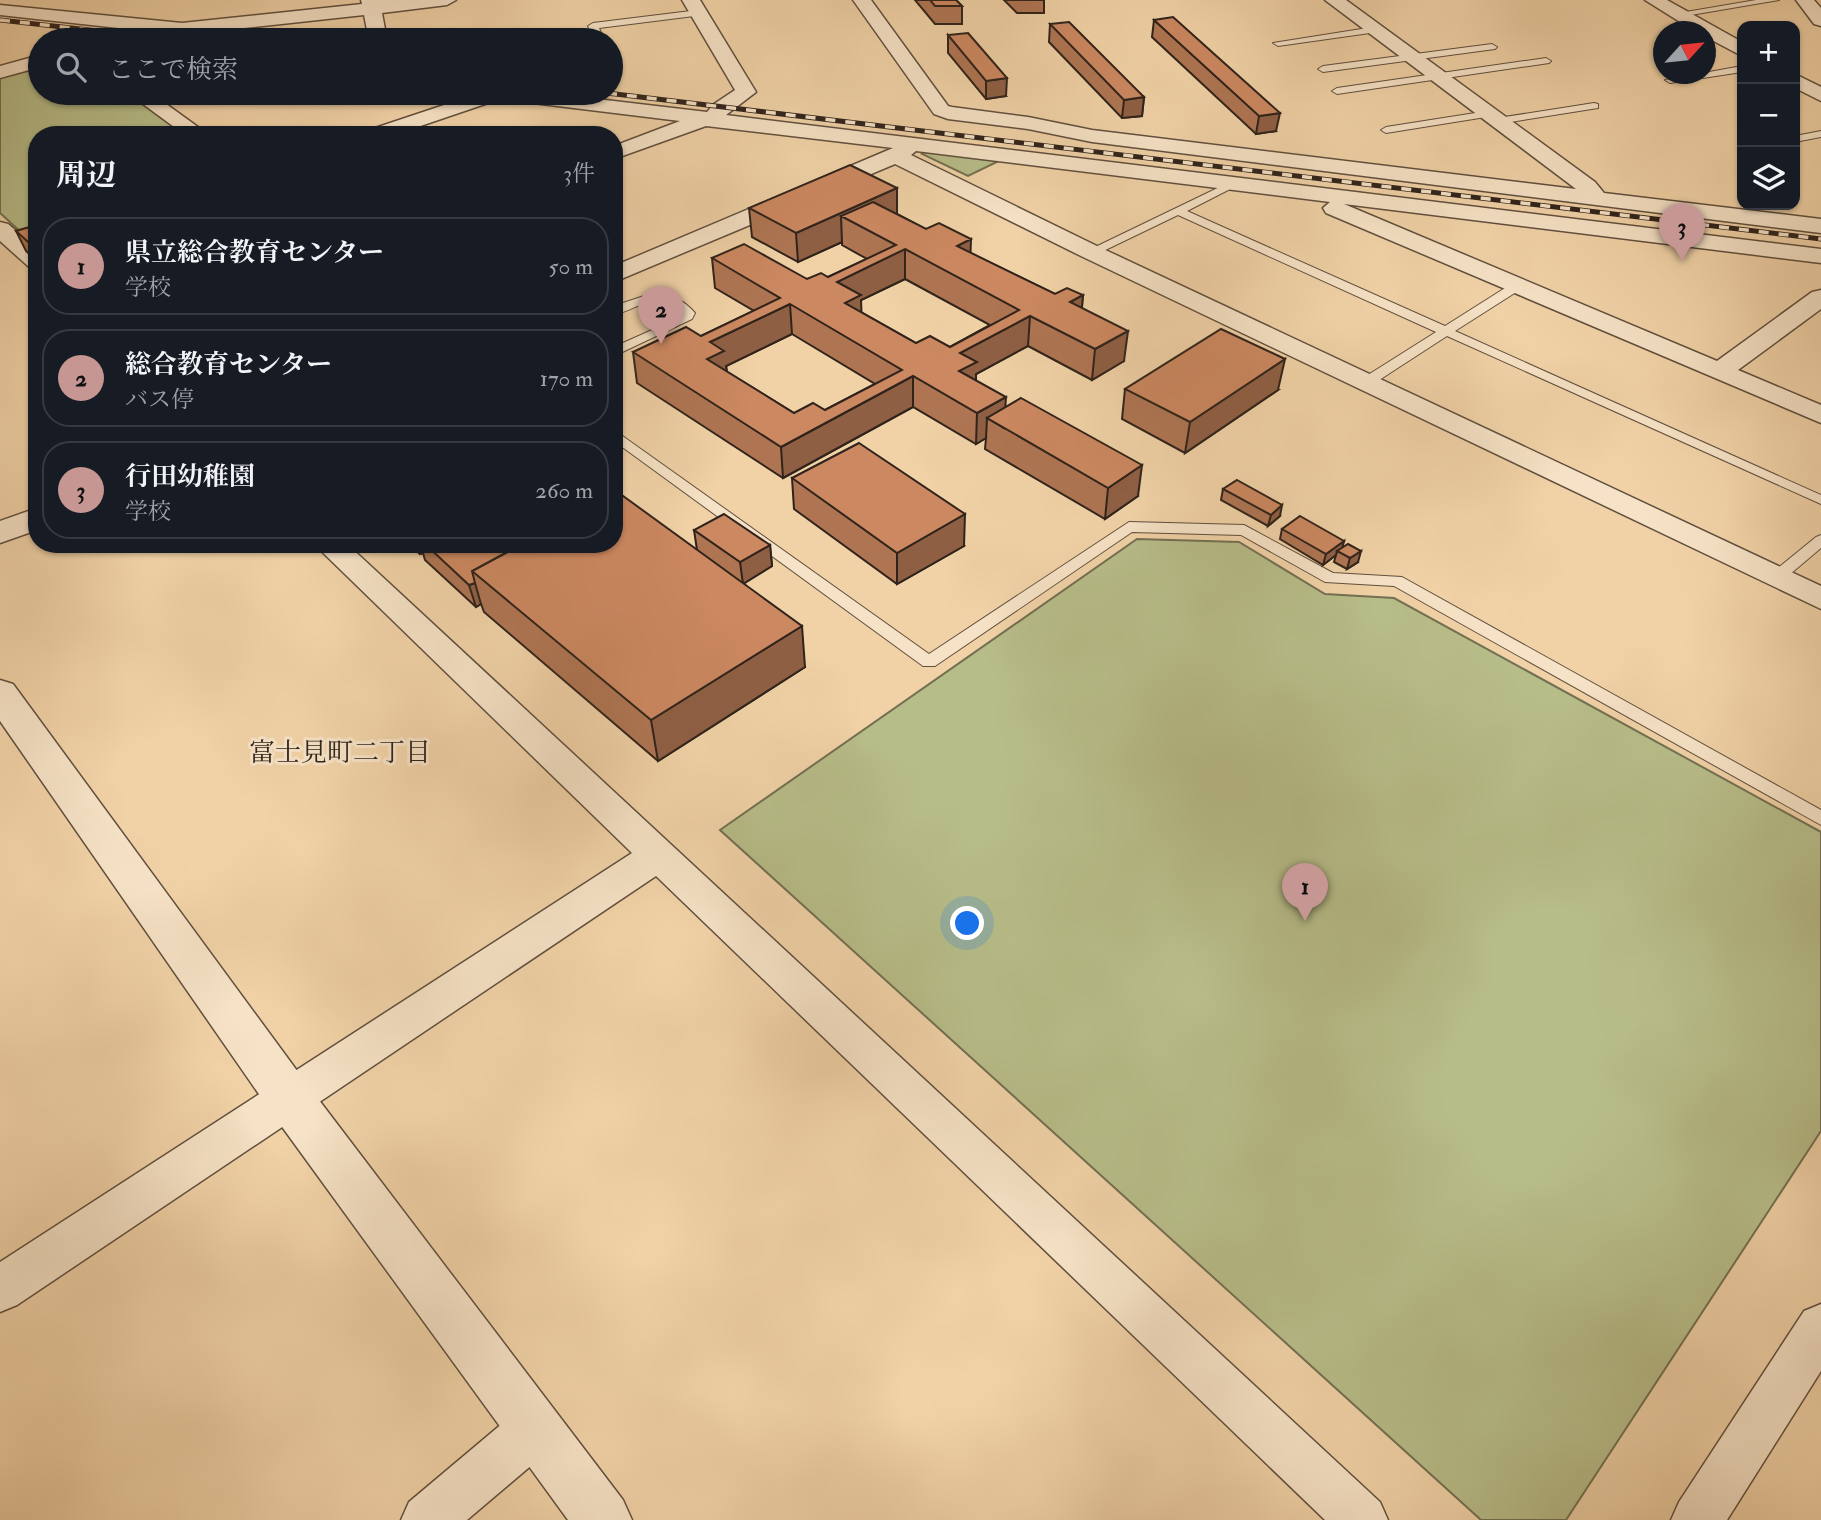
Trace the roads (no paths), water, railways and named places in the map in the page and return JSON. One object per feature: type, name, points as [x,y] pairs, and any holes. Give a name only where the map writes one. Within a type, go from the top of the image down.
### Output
[{"type":"street","points":[[185,28],[211,19],[371,4],[447,0]]},
{"type":"street","points":[[862,0],[941,110],[948,113],[1028,123],[1105,138],[1821,226]]},
{"type":"street","points":[[1334,0],[1587,187],[1597,198]]},
{"type":"street","points":[[1654,0],[1737,47]]},
{"type":"street","points":[[1805,0],[1821,20]]},
{"type":"street","points":[[371,4],[376,28]]},
{"type":"street","points":[[623,150],[707,120],[746,92],[695,6]]},
{"type":"street","points":[[0,10],[172,28]]},
{"type":"street","points":[[0,72],[28,64]]},
{"type":"street","points":[[1800,83],[1821,95]]},
{"type":"street","points":[[155,105],[186,126]]},
{"type":"street","points":[[400,126],[463,105]]},
{"type":"street","points":[[591,105],[904,149],[1295,192],[1821,256]]},
{"type":"street","points":[[904,149],[1091,252],[1821,599]]},
{"type":"street","points":[[623,271],[904,149]]},
{"type":"street","points":[[1295,192],[1821,415]]},
{"type":"street","points":[[0,229],[28,249]]},
{"type":"street","points":[[1720,371],[1821,297]]},
{"type":"street","points":[[1789,320],[1821,333]]},
{"type":"street","points":[[0,533],[28,522]]},
{"type":"street","points":[[339,553],[1362,1520]]},
{"type":"street","points":[[0,693],[289,1098],[603,1520]]},
{"type":"street","points":[[0,1289],[658,855]]},
{"type":"street","points":[[1697,1520],[1821,1328]]},
{"type":"street","points":[[427,1520],[535,1429]]},
{"type":"lane","points":[[1679,14],[1775,0]]},
{"type":"lane","points":[[594,28],[593,26],[695,6]]},
{"type":"lane","points":[[1278,43],[1374,30]]},
{"type":"lane","points":[[1323,69],[1492,47]]},
{"type":"lane","points":[[1337,91],[1546,61]]},
{"type":"lane","points":[[1716,73],[1737,70]]},
{"type":"lane","points":[[1385,130],[1594,106]]},
{"type":"lane","points":[[1800,138],[1821,134]]},
{"type":"lane","points":[[1091,252],[1232,185]]},
{"type":"lane","points":[[1176,210],[1821,500]]},
{"type":"lane","points":[[1365,383],[1517,286]]},
{"type":"lane","points":[[623,307],[657,295],[689,313],[686,319],[623,348]]},
{"type":"lane","points":[[623,441],[929,662],[1129,527],[1244,530],[1330,578],[1397,581],[1821,818]]},
{"type":"lane","points":[[1777,577],[1821,540]]},
{"type":"railway","points":[[0,20],[71,28]]},
{"type":"railway","points":[[623,95],[1821,239]]},
{"type":"place","name":"行田幼稚園","points":[[1682,261]]},
{"type":"place","name":"総合教育センター","points":[[661,344]]},
{"type":"place","name":"県立総合教育センター","points":[[1305,921]]},
{"type":"district","name":"富士見町二丁目","points":[[340,753]]}]
